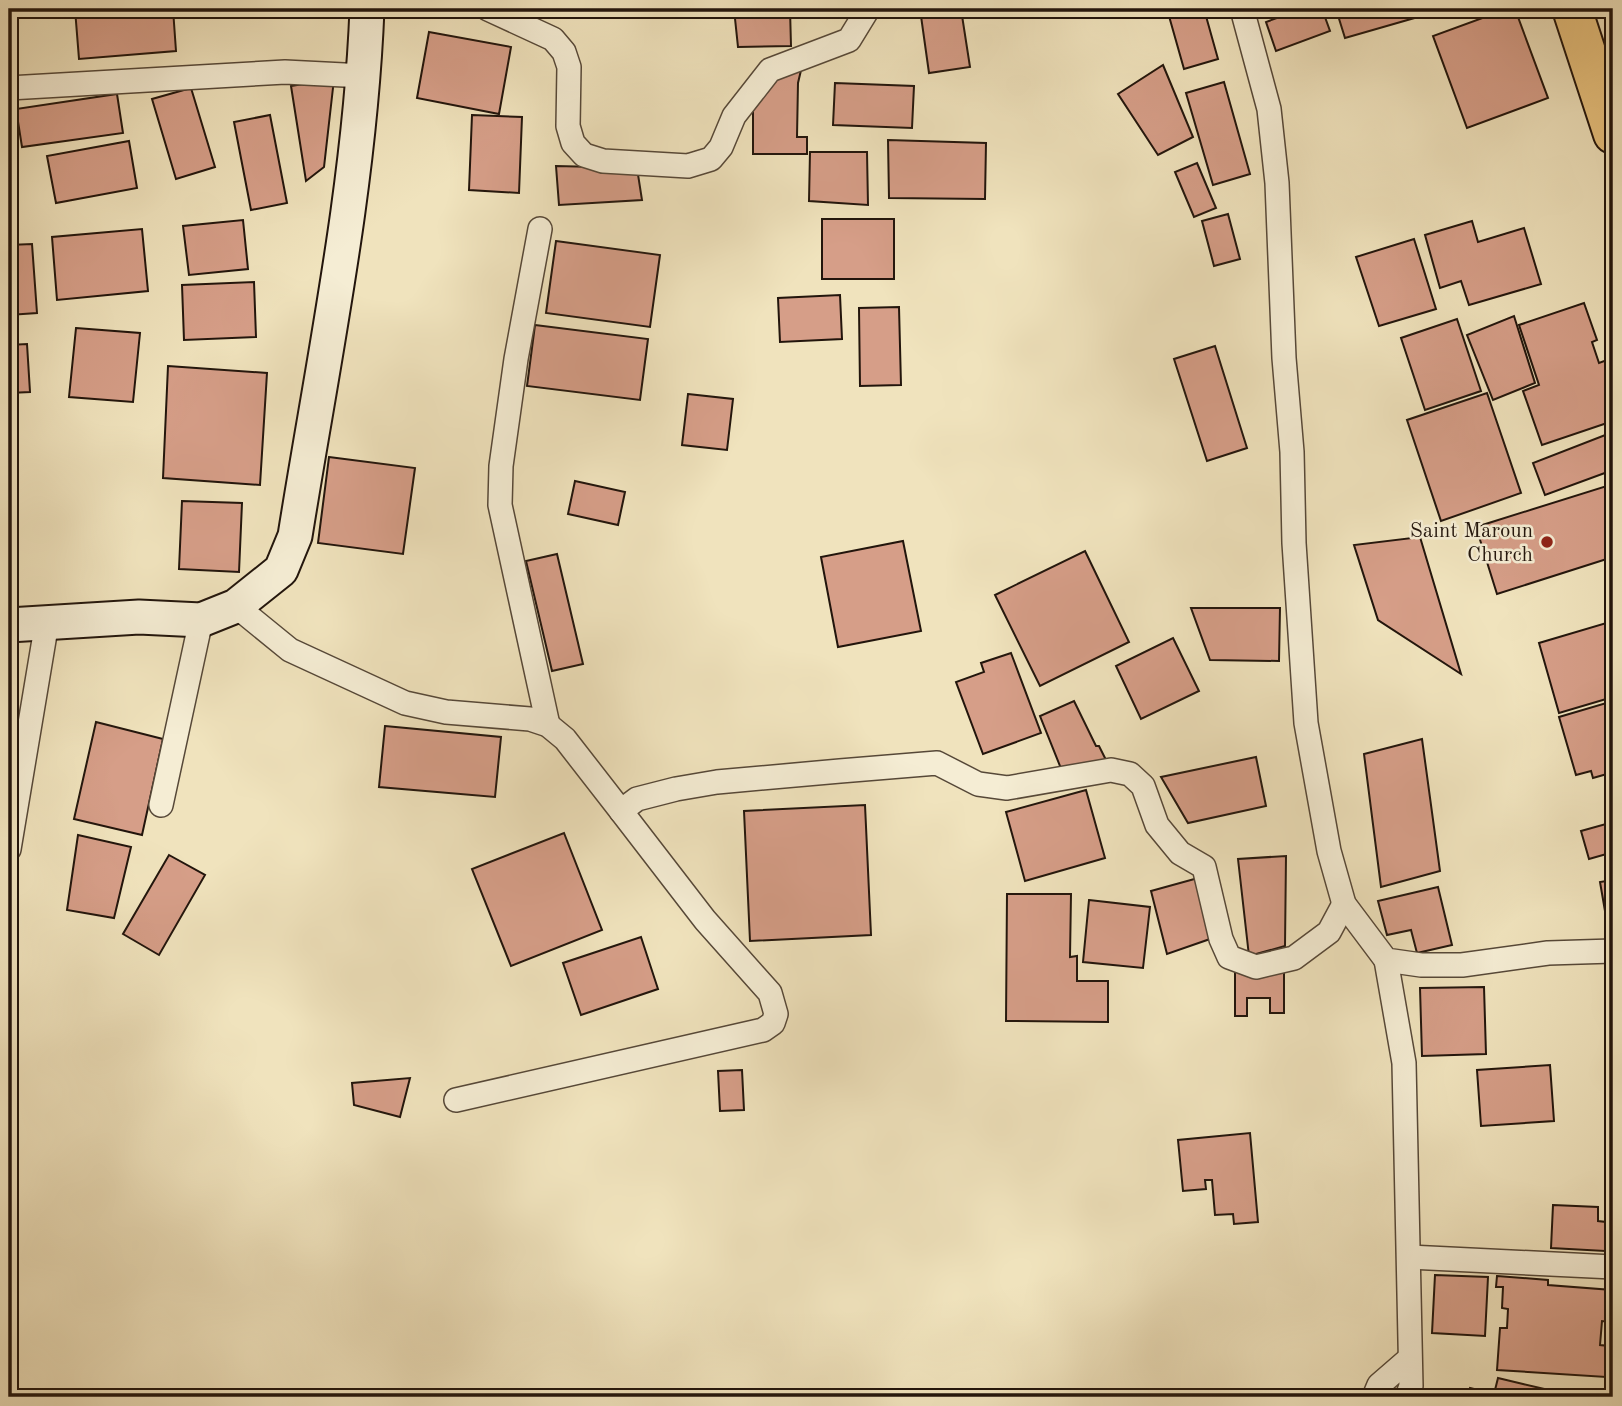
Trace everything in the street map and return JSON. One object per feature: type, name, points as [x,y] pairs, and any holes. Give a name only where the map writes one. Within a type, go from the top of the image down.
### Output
[{"type":"highway","points":[[1572,9],[1613,134]]},
{"type":"main road","points":[[9,625],[139,617],[201,620],[236,606],[281,570],[295,536],[336,291],[364,76],[367,9]]},
{"type":"street","points":[[488,9],[553,39],[564,52],[569,67],[568,126],[573,143],[584,155],[603,160],[688,166],[711,159],[721,147],[734,116],[770,70],[849,40],[868,9]]},
{"type":"street","points":[[1242,9],[1269,109],[1277,183],[1284,358],[1292,452],[1294,543],[1306,723],[1329,851],[1343,904],[1386,960],[1404,1063],[1409,1257],[1410,1386],[1407,1397]]},
{"type":"street","points":[[9,88],[285,72],[364,76]]},
{"type":"street","points":[[540,229],[516,359],[501,466],[500,505],[548,725]]},
{"type":"street","points":[[236,606],[290,650],[405,703],[446,712],[530,719],[548,725],[565,739],[705,920],[770,993],[776,1014],[773,1023],[763,1030],[456,1100]]},
{"type":"street","points":[[160,805],[201,620]]},
{"type":"street","points":[[9,849],[47,622]]},
{"type":"street","points":[[621,811],[637,799],[676,789],[717,782],[840,771],[937,763],[978,783],[1007,788],[1111,770],[1130,774],[1143,786],[1157,825],[1180,853],[1205,867],[1229,957],[1256,967],[1294,958],[1329,932],[1343,904]]},
{"type":"street","points":[[1386,960],[1421,965],[1461,965],[1548,953],[1613,951]]},
{"type":"street","points":[[1409,1257],[1613,1268]]},
{"type":"street","points":[[1374,1397],[1379,1385],[1409,1359]]},
{"type":"building","points":[[75,9],[173,9],[176,51],[79,59]]},
{"type":"building","points":[[734,9],[790,9],[791,46],[738,47]]},
{"type":"building","points":[[920,9],[961,9],[970,67],[929,73]]},
{"type":"building","points":[[1167,9],[1204,9],[1218,59],[1184,69]]},
{"type":"building","points":[[1302,9],[1322,9],[1330,31],[1276,51],[1266,22]]},
{"type":"building","points":[[1336,9],[1416,9],[1418,17],[1345,38]]},
{"type":"building","points":[[1507,9],[1515,9],[1548,98],[1467,128],[1433,36]]},
{"type":"building","points":[[429,32],[511,47],[499,114],[417,98]]},
{"type":"building","points":[[1163,65],[1193,137],[1158,155],[1118,94]]},
{"type":"building","points":[[802,66],[798,83],[797,137],[807,137],[807,154],[753,154],[753,105],[776,80]]},
{"type":"building","points":[[334,79],[324,167],[306,181],[291,86]]},
{"type":"building","points":[[1224,82],[1250,174],[1213,185],[1186,93]]},
{"type":"building","points":[[835,83],[914,86],[912,128],[833,125]]},
{"type":"building","points":[[191,88],[215,167],[176,179],[152,99]]},
{"type":"building","points":[[117,94],[123,133],[22,147],[16,109]]},
{"type":"building","points":[[270,115],[287,203],[251,210],[234,122]]},
{"type":"building","points":[[472,115],[522,117],[519,193],[469,190]]},
{"type":"building","points":[[888,140],[986,143],[985,199],[889,198]]},
{"type":"building","points":[[129,141],[137,188],[56,203],[47,156]]},
{"type":"building","points":[[810,152],[867,152],[868,205],[809,201]]},
{"type":"building","points":[[1197,163],[1216,208],[1194,217],[1175,172]]},
{"type":"building","points":[[556,166],[637,168],[642,200],[559,205]]},
{"type":"building","points":[[1228,214],[1240,259],[1214,266],[1202,221]]},
{"type":"building","points":[[822,219],[894,219],[894,279],[822,279]]},
{"type":"building","points":[[243,220],[248,269],[189,275],[183,226]]},
{"type":"building","points":[[1472,221],[1478,242],[1524,228],[1541,284],[1469,305],[1461,281],[1440,288],[1425,235]]},
{"type":"building","points":[[142,229],[148,291],[57,300],[52,237]]},
{"type":"building","points":[[1414,239],[1436,309],[1379,326],[1356,257]]},
{"type":"building","points":[[556,241],[660,255],[650,327],[546,313]]},
{"type":"building","points":[[32,244],[37,313],[9,315],[9,245]]},
{"type":"building","points":[[254,282],[256,337],[184,340],[182,285]]},
{"type":"building","points":[[840,295],[842,339],[780,342],[778,298]]},
{"type":"building","points":[[1584,303],[1597,340],[1592,342],[1599,363],[1607,360],[1613,377],[1613,421],[1542,445],[1523,391],[1539,385],[1519,325]]},
{"type":"building","points":[[899,307],[901,385],[860,386],[859,308]]},
{"type":"building","points":[[1514,316],[1535,383],[1493,400],[1467,335]]},
{"type":"building","points":[[1457,319],[1481,391],[1425,410],[1401,338]]},
{"type":"building","points":[[535,325],[648,339],[640,400],[527,386]]},
{"type":"building","points":[[76,328],[140,333],[133,402],[69,397]]},
{"type":"building","points":[[27,344],[30,392],[9,393],[9,345]]},
{"type":"building","points":[[1215,346],[1247,448],[1207,461],[1174,359]]},
{"type":"building","points":[[168,366],[267,373],[260,485],[163,478]]},
{"type":"building","points":[[1487,393],[1521,493],[1441,521],[1407,420]]},
{"type":"building","points":[[688,394],[733,399],[727,450],[682,445]]},
{"type":"building","points":[[1613,432],[1613,470],[1545,495],[1533,463]]},
{"type":"building","points":[[329,457],[415,468],[403,554],[318,543]]},
{"type":"building","points":[[575,481],[625,492],[618,525],[568,514]]},
{"type":"building","name":"Saint Maroun Church","points":[[1613,484],[1613,557],[1497,594],[1476,527]]},
{"type":"building","points":[[182,501],[242,503],[239,572],[179,569]]},
{"type":"building","points":[[1420,537],[1461,674],[1378,620],[1354,545]]},
{"type":"building","points":[[903,541],[921,631],[838,647],[821,557]]},
{"type":"building","points":[[1085,551],[1129,642],[1040,686],[995,595]]},
{"type":"building","points":[[557,554],[583,664],[552,671],[526,561]]},
{"type":"building","points":[[1191,608],[1280,608],[1279,661],[1210,660]]},
{"type":"building","points":[[1613,621],[1613,697],[1559,713],[1539,643]]},
{"type":"building","points":[[1173,638],[1199,691],[1141,719],[1116,666]]},
{"type":"building","points":[[1011,653],[1041,733],[983,754],[956,682],[984,672],[981,663]]},
{"type":"building","points":[[1074,701],[1107,762],[1064,776],[1040,716]]},
{"type":"building","points":[[1613,701],[1613,777],[1609,778],[1607,774],[1593,778],[1591,771],[1576,775],[1559,717]]},
{"type":"building","points":[[96,722],[163,739],[142,835],[74,819]]},
{"type":"building","points":[[385,726],[501,737],[495,797],[379,787]]},
{"type":"building","points":[[1422,739],[1440,871],[1381,887],[1364,754]]},
{"type":"building","points":[[1256,757],[1266,806],[1188,823],[1161,777]]},
{"type":"building","points":[[1086,790],[1105,858],[1025,881],[1006,812]]},
{"type":"building","points":[[865,805],[871,935],[750,941],[744,811]]},
{"type":"building","points":[[1613,822],[1613,863],[1610,853],[1589,859],[1581,831]]},
{"type":"building","points":[[564,833],[602,930],[511,966],[472,869]]},
{"type":"building","points":[[78,835],[131,847],[114,918],[67,910]]},
{"type":"building","points":[[169,855],[205,875],[159,955],[123,934]]},
{"type":"building","points":[[1286,856],[1285,946],[1249,956],[1238,859]]},
{"type":"building","points":[[1198,878],[1210,939],[1167,954],[1151,891]]},
{"type":"building","points":[[1613,880],[1613,940],[1610,940],[1600,882]]},
{"type":"building","points":[[1438,887],[1452,945],[1417,953],[1411,930],[1387,935],[1378,901]]},
{"type":"building","points":[[1007,894],[1071,894],[1070,957],[1077,956],[1077,981],[1108,981],[1108,1022],[1006,1021]]},
{"type":"building","points":[[1089,900],[1150,907],[1143,968],[1083,962]]},
{"type":"building","points":[[641,937],[658,989],[581,1015],[563,963]]},
{"type":"building","points":[[1235,970],[1284,970],[1284,1013],[1270,1013],[1270,998],[1247,998],[1247,1016],[1235,1016]]},
{"type":"building","points":[[1484,987],[1486,1054],[1422,1056],[1420,988]]},
{"type":"building","points":[[1550,1065],[1554,1121],[1481,1126],[1477,1070]]},
{"type":"building","points":[[742,1070],[744,1110],[720,1111],[718,1071]]},
{"type":"building","points":[[410,1078],[400,1117],[354,1105],[352,1083]]},
{"type":"building","points":[[1250,1133],[1258,1222],[1234,1224],[1233,1214],[1215,1215],[1212,1180],[1205,1180],[1206,1189],[1183,1191],[1178,1140]]},
{"type":"building","points":[[1553,1205],[1598,1207],[1598,1221],[1606,1222],[1605,1251],[1551,1248]]},
{"type":"building","points":[[1435,1275],[1488,1277],[1485,1336],[1432,1333]]},
{"type":"building","points":[[1497,1276],[1548,1280],[1548,1285],[1612,1290],[1610,1322],[1602,1321],[1600,1345],[1609,1346],[1606,1377],[1497,1370],[1500,1328],[1507,1328],[1508,1309],[1502,1308],[1503,1287],[1496,1287]]},
{"type":"building","points":[[1498,1378],[1579,1397],[1467,1397],[1470,1388],[1494,1394]]},
{"type":"place","name":"Saint Maroun Church","points":[[1547,542]]}]
